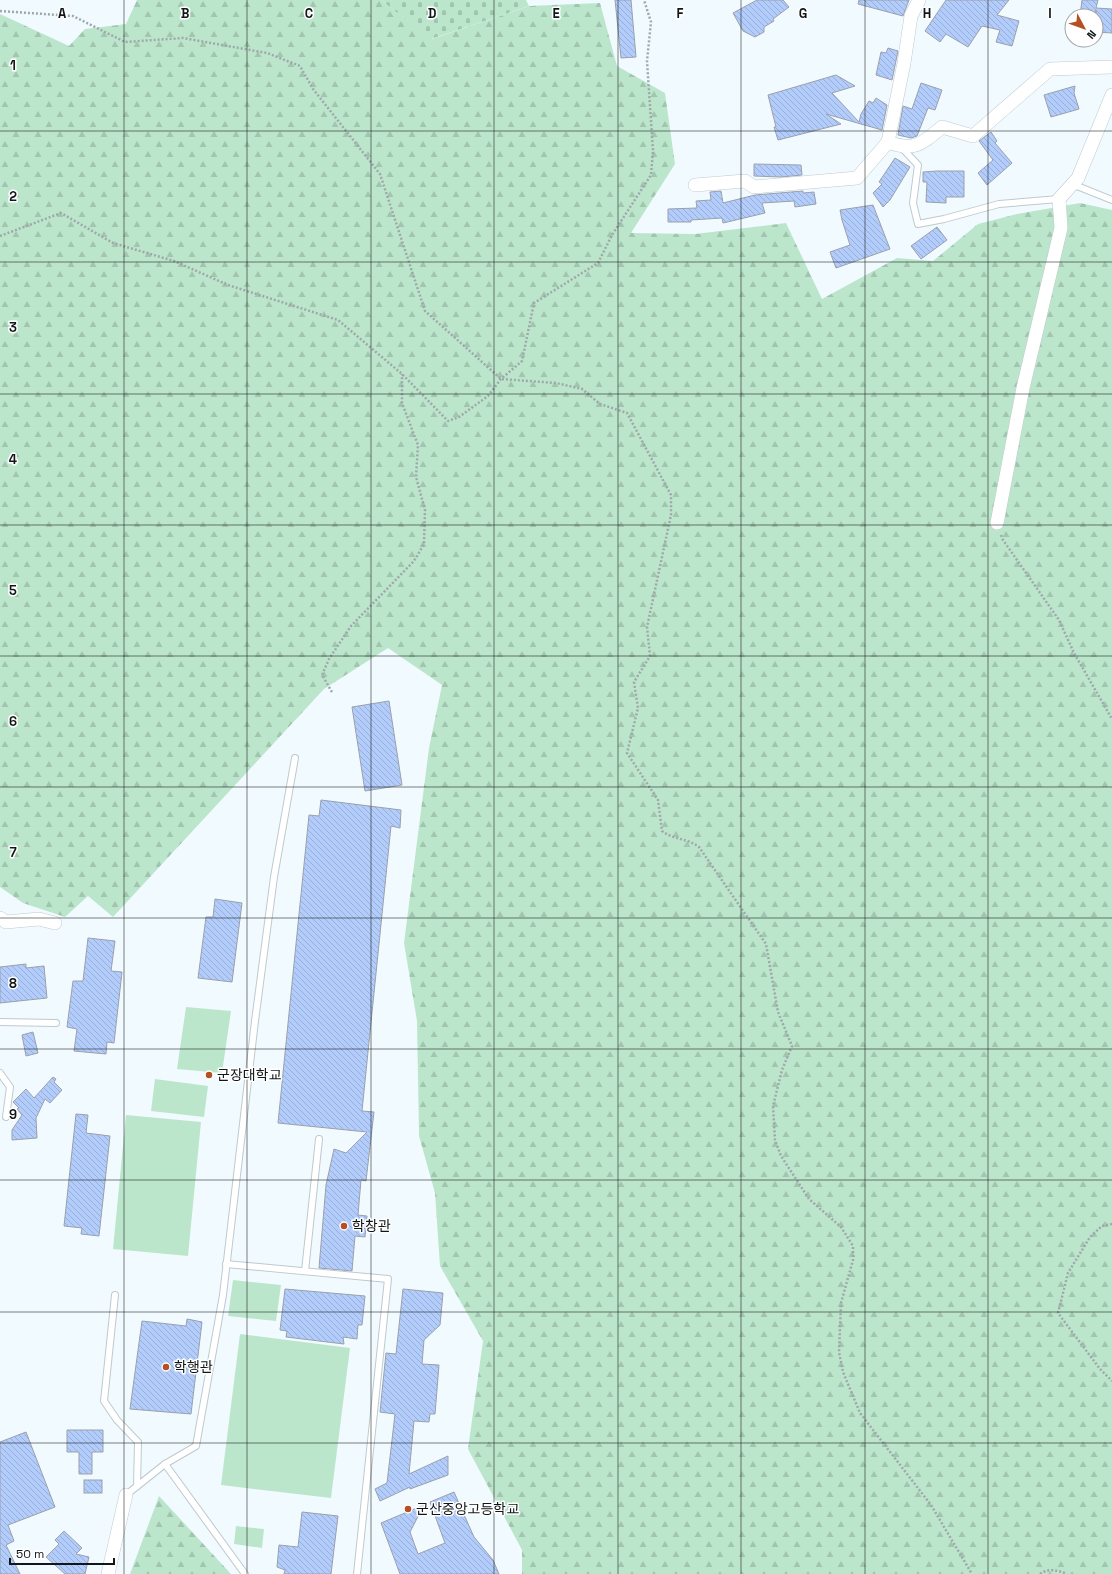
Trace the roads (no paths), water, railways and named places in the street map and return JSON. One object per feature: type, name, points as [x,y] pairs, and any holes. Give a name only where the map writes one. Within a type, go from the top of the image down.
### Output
[{"type":"street","points":[[695,185],[745,181],[754,187],[857,178],[888,142],[904,62],[911,16],[919,0]]},
{"type":"street","points":[[888,142],[901,147],[923,144],[942,127],[973,136],[1050,69],[1112,67]]},
{"type":"street","points":[[997,523],[1023,388],[1061,228],[1059,199],[1078,178],[1112,95]]},
{"type":"street","points":[[0,918],[6,922],[39,919],[55,923]]},
{"type":"street","points":[[108,1574],[126,1495]]},
{"type":"lane","points":[[901,147],[918,165],[913,203],[918,224],[944,219],[999,204],[1059,199]]},
{"type":"lane","points":[[1072,184],[1112,200]]},
{"type":"lane","points":[[126,1495],[165,1464],[196,1446],[223,1295],[255,1021],[274,877],[295,758]]},
{"type":"lane","points":[[0,1022],[56,1023]]},
{"type":"lane","points":[[0,1073],[10,1087],[6,1117]]},
{"type":"lane","points":[[305,1271],[319,1140]]},
{"type":"lane","points":[[226,1264],[388,1279],[357,1574]]},
{"type":"lane","points":[[115,1295],[104,1401],[117,1420],[138,1442],[138,1486]]},
{"type":"lane","points":[[165,1464],[245,1574]]},
{"type":"place","name":"군장대학교","points":[[209,1075]]},
{"type":"place","name":"학창관","points":[[344,1226]]},
{"type":"place","name":"학행관","points":[[166,1367]]},
{"type":"place","name":"군산중앙고등학교","points":[[408,1509]]}]
